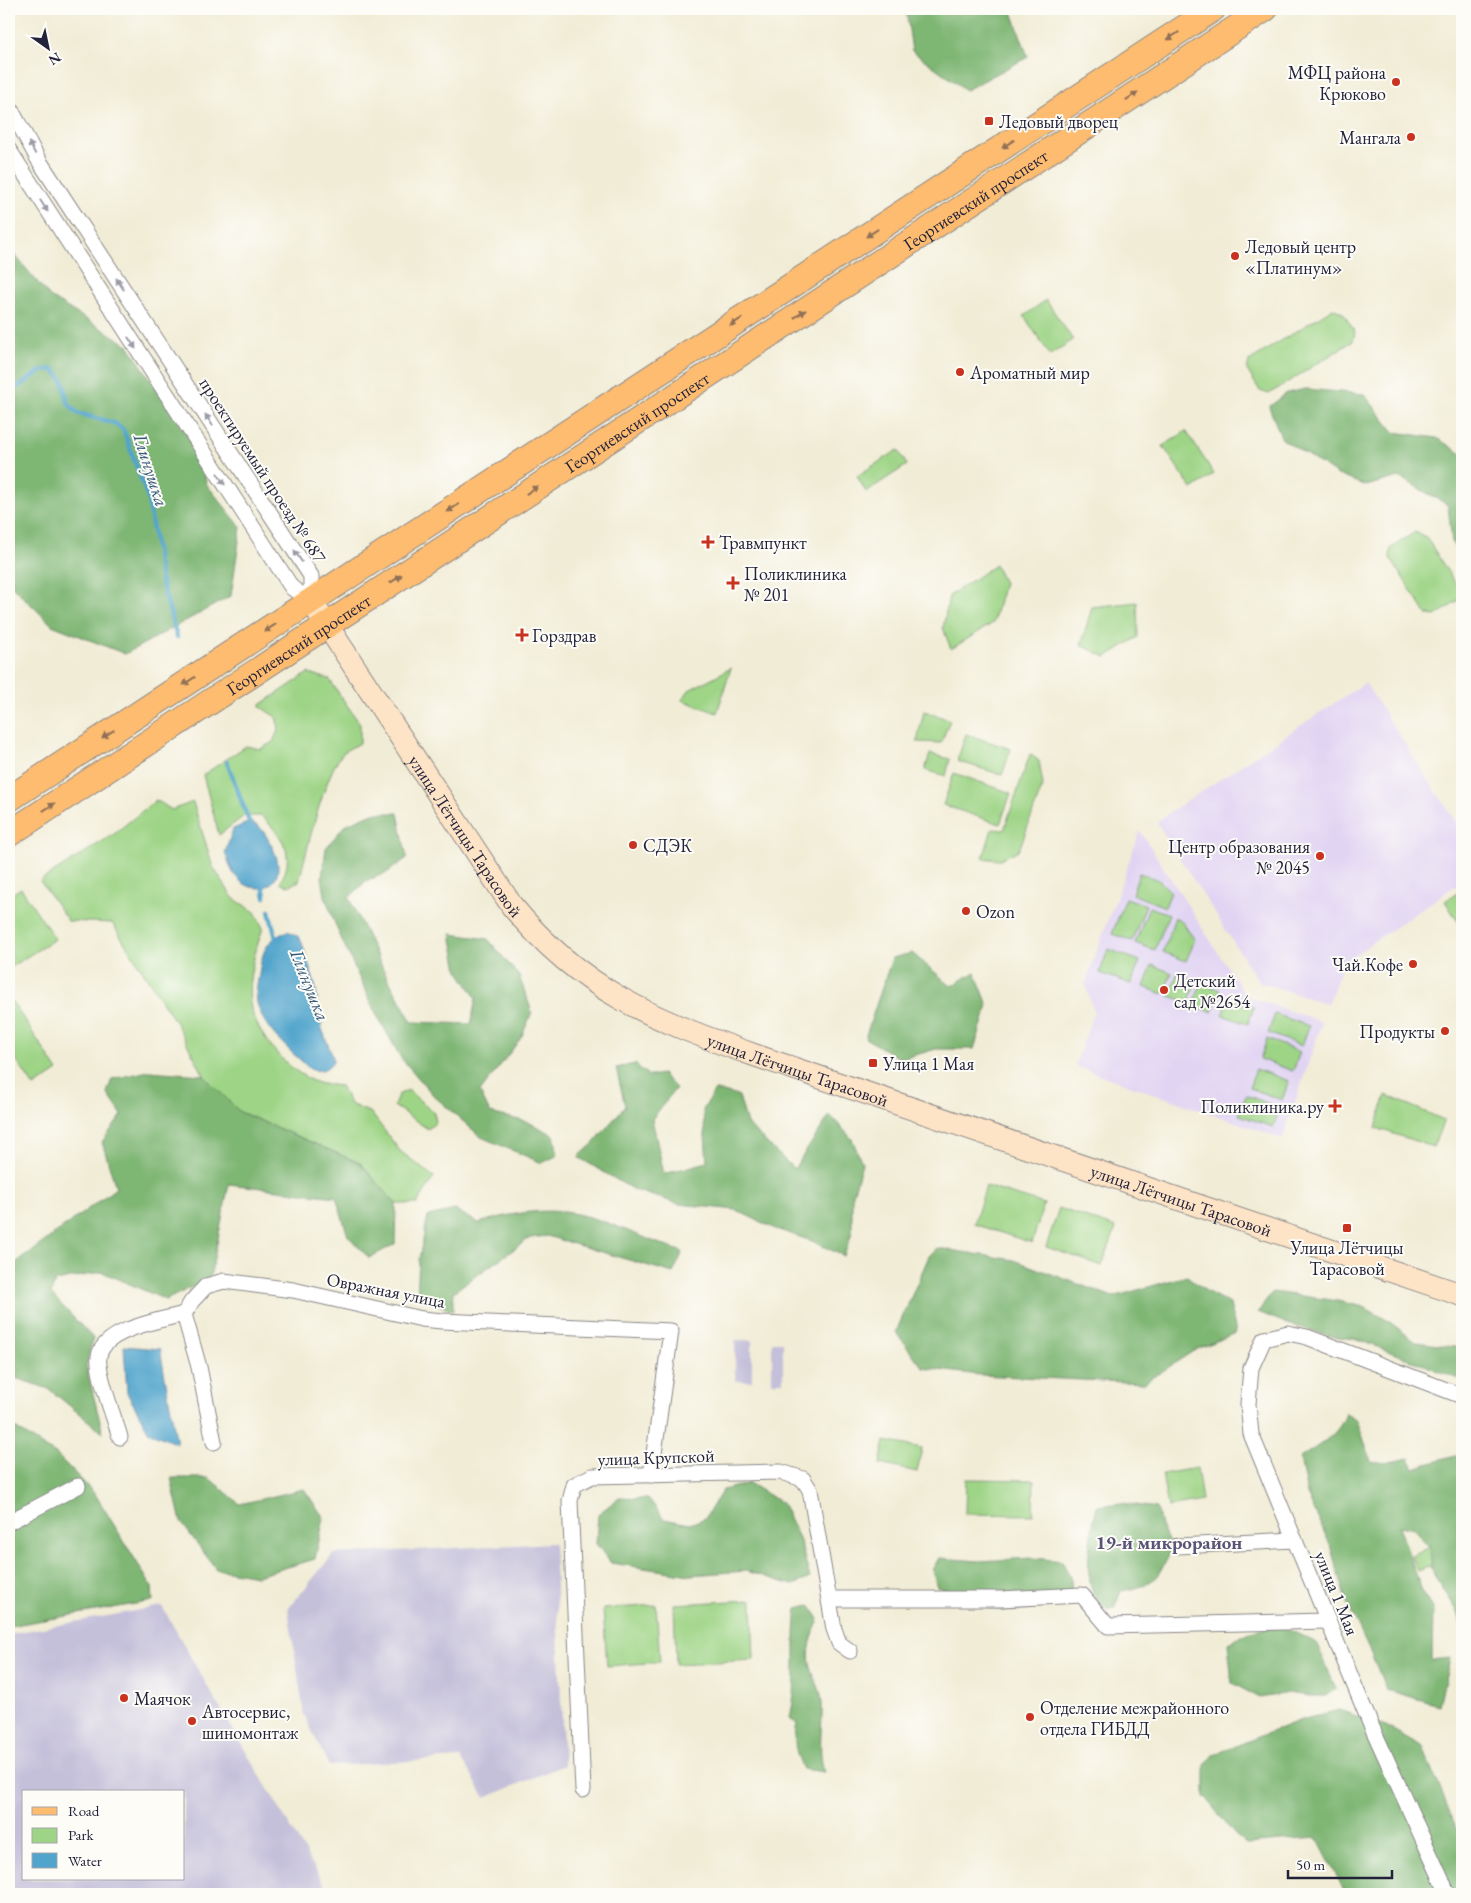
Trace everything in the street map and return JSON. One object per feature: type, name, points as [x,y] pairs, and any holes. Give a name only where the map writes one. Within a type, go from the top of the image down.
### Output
[{"type":"main road","name":"Георгиевский проспект","points":[[9,799],[1213,9]]},
{"type":"main road","name":"Георгиевский проспект","points":[[9,834],[1265,9]]},
{"type":"main road","name":"улица Лётчицы Тарасовой","points":[[311,601],[512,906],[543,942],[582,975],[602,989],[647,1013],[754,1055],[1462,1295]]},
{"type":"street","name":"проектируемый проезд № 687","points":[[9,106],[38,159],[311,576],[311,601]]},
{"type":"street","points":[[9,150],[292,588],[311,601]]},
{"type":"street","name":"Овражная улица","points":[[184,1314],[192,1301],[206,1286],[224,1282],[293,1290],[422,1319],[672,1331],[651,1475]]},
{"type":"street","points":[[120,1437],[102,1378],[99,1360],[102,1348],[114,1336],[184,1314],[199,1367],[214,1442]]},
{"type":"street","name":"улица 1 Мая","points":[[1448,1894],[1370,1723],[1251,1434],[1248,1404],[1252,1368],[1264,1339],[1288,1333],[1307,1337],[1462,1396]]},
{"type":"street","name":"улица Крупской","points":[[583,1790],[570,1502],[574,1485],[592,1476],[781,1472],[803,1479],[810,1490],[834,1629],[839,1643],[850,1651]]},
{"type":"street","points":[[9,1522],[78,1486]]},
{"type":"street","points":[[1178,1546],[1295,1540]]},
{"type":"street","points":[[829,1599],[1001,1599],[1082,1595],[1108,1626],[1328,1621]]},
{"type":"shaded area","name":"Центр образования № 2045","points":[[1365,683],[1462,831],[1462,881],[1343,963],[1328,1004],[1259,982],[1157,823],[1163,817]]},
{"type":"shaded area","name":"Детский сад №2654","points":[[1140,831],[1246,996],[1322,1022],[1283,1139],[1075,1066],[1094,1012],[1085,984]]},
{"type":"shaded area","points":[[735,1340],[752,1340],[752,1381],[735,1381]]},
{"type":"shaded area","points":[[772,1342],[783,1342],[783,1382],[772,1382]]},
{"type":"shaded area","points":[[554,1543],[564,1765],[485,1798],[461,1758],[329,1766],[304,1715],[288,1609],[333,1554]]},
{"type":"shaded area","points":[[162,1606],[330,1894],[9,1894],[9,1634]]},
{"type":"green space","points":[[906,9],[1011,9],[1028,57],[966,90],[912,51]]},
{"type":"green space","points":[[9,248],[50,297],[128,345],[197,449],[207,485],[241,527],[231,596],[125,654],[52,625],[9,583]]},
{"type":"green space","points":[[1046,300],[1073,340],[1050,355],[1024,316]]},
{"type":"green space","points":[[1333,308],[1343,313],[1355,332],[1353,341],[1269,394],[1260,391],[1247,370],[1249,361]]},
{"type":"green space","points":[[1305,389],[1364,394],[1394,432],[1437,438],[1462,454],[1462,557],[1452,543],[1448,505],[1399,477],[1366,486],[1338,475],[1282,439],[1269,407],[1287,393]]},
{"type":"green space","points":[[1186,431],[1214,474],[1192,489],[1163,446]]},
{"type":"green space","points":[[898,450],[907,465],[866,492],[857,476]]},
{"type":"green space","points":[[1415,532],[1426,537],[1460,591],[1458,601],[1435,616],[1427,615],[1390,558],[1391,548]]},
{"type":"green space","points":[[995,565],[1004,583],[993,623],[951,649],[943,628],[949,596]]},
{"type":"green space","points":[[1137,602],[1138,637],[1106,657],[1081,645],[1092,607]]},
{"type":"green space","points":[[731,668],[717,713],[682,700],[689,690]]},
{"type":"green space","points":[[308,673],[329,679],[360,724],[360,743],[343,753],[336,763],[317,814],[299,881],[288,886],[280,882],[287,863],[285,846],[269,823],[261,816],[244,816],[219,835],[203,775],[246,746],[260,749],[273,742],[279,728],[276,717],[259,706]]},
{"type":"green space","points":[[924,711],[950,720],[941,743],[917,742]]},
{"type":"green space","points":[[966,734],[1011,749],[1002,775],[957,761]]},
{"type":"green space","points":[[930,754],[950,759],[946,776],[925,770]]},
{"type":"green space","points":[[1030,754],[1039,761],[1043,785],[1019,850],[998,860],[983,858],[992,829],[1004,830]]},
{"type":"green space","points":[[954,773],[1011,793],[1000,824],[943,805]]},
{"type":"green space","points":[[156,800],[172,810],[193,802],[213,867],[233,898],[255,912],[263,928],[252,965],[249,994],[253,1015],[265,1038],[283,1060],[304,1076],[318,1083],[341,1086],[350,1104],[371,1113],[400,1151],[434,1177],[417,1204],[396,1204],[360,1163],[240,1112],[205,1077],[176,1023],[112,923],[68,921],[40,881],[114,834]]},
{"type":"green space","points":[[373,813],[398,813],[407,858],[388,872],[366,881],[349,898],[387,977],[412,1022],[471,1024],[476,998],[458,970],[451,934],[488,939],[519,976],[532,1012],[521,1038],[480,1092],[490,1113],[528,1122],[554,1135],[558,1155],[542,1163],[481,1137],[434,1096],[401,1058],[374,1010],[337,929],[325,896],[322,877],[326,848],[345,825]]},
{"type":"green space","points":[[1139,873],[1159,880],[1171,892],[1165,907],[1132,894]]},
{"type":"green space","points":[[21,888],[55,939],[9,968],[9,896]]},
{"type":"green space","points":[[1462,890],[1462,928],[1445,901]]},
{"type":"green space","points":[[1126,898],[1146,905],[1132,941],[1112,934]]},
{"type":"green space","points":[[1149,907],[1169,914],[1155,950],[1135,943]]},
{"type":"green space","points":[[1175,917],[1183,923],[1195,940],[1186,961],[1163,952]]},
{"type":"green space","points":[[1108,949],[1140,961],[1131,984],[1100,973]]},
{"type":"green space","points":[[912,953],[951,986],[975,972],[988,1005],[974,1049],[936,1049],[901,1059],[865,1038],[892,958]]},
{"type":"green space","points":[[1152,965],[1172,973],[1163,994],[1144,987]]},
{"type":"green space","points":[[1177,974],[1196,981],[1189,1002],[1169,996]]},
{"type":"green space","points":[[1201,983],[1220,990],[1212,1012],[1193,1005]]},
{"type":"green space","points":[[1228,999],[1254,1007],[1248,1024],[1222,1015]]},
{"type":"green space","points":[[11,1000],[58,1071],[34,1087],[9,1049],[9,1001]]},
{"type":"green space","points":[[1275,1014],[1309,1026],[1302,1046],[1268,1033]]},
{"type":"green space","points":[[1267,1039],[1300,1052],[1293,1071],[1260,1059]]},
{"type":"green space","points":[[635,1064],[649,1076],[662,1074],[676,1088],[652,1119],[664,1174],[707,1162],[703,1110],[715,1090],[739,1096],[747,1124],[794,1169],[830,1115],[852,1139],[862,1163],[852,1198],[852,1233],[844,1256],[812,1241],[773,1228],[736,1210],[679,1204],[634,1190],[578,1157],[593,1144],[625,1106],[616,1068]]},
{"type":"green space","points":[[1256,1069],[1289,1081],[1282,1100],[1249,1088]]},
{"type":"green space","points":[[149,1071],[203,1075],[240,1112],[360,1163],[396,1204],[395,1244],[369,1258],[348,1236],[336,1197],[229,1184],[210,1278],[166,1300],[102,1272],[55,1281],[51,1294],[93,1338],[86,1366],[103,1433],[49,1389],[9,1376],[9,1268],[116,1188],[102,1142],[122,1115],[107,1093],[112,1079]]},
{"type":"green space","points":[[408,1090],[434,1113],[436,1122],[428,1129],[394,1106],[398,1095]]},
{"type":"green space","points":[[1246,1095],[1280,1108],[1273,1127],[1239,1115]]},
{"type":"green space","points":[[1386,1095],[1444,1120],[1433,1147],[1376,1128]]},
{"type":"green space","points":[[986,1186],[1044,1204],[1032,1243],[974,1224]]},
{"type":"green space","points":[[1059,1208],[1116,1228],[1102,1266],[1046,1247]]},
{"type":"green space","points":[[455,1210],[479,1223],[520,1213],[547,1211],[575,1214],[613,1225],[683,1252],[673,1273],[547,1236],[530,1238],[453,1292],[453,1311],[417,1296],[419,1259],[428,1216]]},
{"type":"green space","points":[[937,1248],[1014,1260],[1113,1297],[1187,1276],[1206,1291],[1230,1304],[1236,1333],[1195,1350],[1144,1383],[979,1375],[923,1368],[896,1332],[929,1256]]},
{"type":"green space","points":[[1273,1292],[1338,1301],[1364,1307],[1387,1320],[1416,1342],[1462,1348],[1462,1380],[1357,1339],[1334,1337],[1288,1324],[1258,1312]]},
{"type":"green space","points":[[1346,1413],[1357,1420],[1371,1461],[1385,1463],[1409,1458],[1414,1468],[1462,1454],[1462,1628],[1458,1612],[1431,1570],[1431,1549],[1414,1529],[1399,1526],[1422,1591],[1433,1608],[1432,1660],[1450,1658],[1439,1705],[1386,1690],[1345,1598],[1330,1545],[1307,1494],[1300,1458],[1333,1434],[1339,1428]]},
{"type":"green space","points":[[9,1424],[57,1455],[95,1494],[152,1587],[153,1601],[9,1626]]},
{"type":"green space","points":[[885,1441],[922,1448],[917,1472],[880,1464]]},
{"type":"green space","points":[[1197,1468],[1202,1501],[1168,1507],[1162,1474]]},
{"type":"green space","points":[[171,1478],[209,1478],[240,1504],[304,1489],[324,1518],[315,1559],[257,1576],[216,1569],[181,1522]]},
{"type":"green space","points":[[966,1479],[1034,1480],[1033,1515],[965,1514]]},
{"type":"green space","points":[[749,1483],[782,1503],[799,1538],[810,1578],[793,1585],[746,1571],[690,1575],[611,1563],[596,1544],[598,1514],[619,1498],[649,1499],[664,1519],[690,1524],[705,1518],[723,1490]]},
{"type":"green space","points":[[1121,1503],[1157,1508],[1161,1526],[1172,1549],[1163,1567],[1154,1579],[1141,1586],[1121,1591],[1114,1609],[1107,1610],[1095,1597],[1089,1575],[1092,1526],[1097,1506]]},
{"type":"green space","points":[[1431,1547],[1438,1563],[1418,1571],[1411,1555]]},
{"type":"green space","points":[[939,1558],[979,1561],[1033,1558],[1062,1561],[1071,1579],[1072,1592],[1052,1603],[1030,1610],[1007,1611],[995,1609],[937,1587],[932,1570]]},
{"type":"green space","points":[[752,1600],[754,1660],[676,1664],[674,1604]]},
{"type":"green space","points":[[656,1605],[660,1662],[607,1666],[603,1609]]},
{"type":"green space","points":[[810,1605],[819,1619],[809,1654],[812,1672],[821,1697],[821,1745],[824,1772],[803,1769],[796,1747],[797,1724],[790,1718],[795,1677],[797,1608]]},
{"type":"green space","points":[[1281,1626],[1317,1643],[1336,1689],[1325,1696],[1288,1693],[1260,1698],[1232,1683],[1228,1643],[1256,1629]]},
{"type":"green space","points":[[1339,1710],[1386,1726],[1423,1747],[1462,1842],[1462,1894],[1346,1894],[1317,1838],[1246,1844],[1235,1835],[1205,1797],[1205,1764],[1213,1755],[1301,1720]]},
{"type":"water","points":[[250,822],[264,832],[276,857],[278,869],[275,878],[269,885],[261,888],[243,883],[234,874],[225,853],[233,829]]},
{"type":"water","points":[[288,931],[299,937],[302,943],[315,985],[322,1029],[334,1060],[327,1068],[321,1070],[310,1069],[284,1045],[268,1027],[258,1007],[256,989],[265,950],[271,941]]},
{"type":"water","points":[[124,1346],[160,1349],[177,1444],[149,1432],[127,1393]]},
{"type":"waterway","name":"Глинушка","points":[[9,389],[15,389],[41,371],[53,369],[63,381],[68,403],[77,413],[114,423],[123,429],[148,498],[161,581],[177,637]]},
{"type":"waterway","name":"Глинушка","points":[[227,762],[251,827]]},
{"type":"waterway","name":"Глинушка","points":[[263,883],[265,897]]},
{"type":"waterway","name":"Глинушка","points":[[269,911],[277,942]]},
{"type":"place","name":"МФЦ района Крюково","points":[[1396,82]]},
{"type":"place","name":"Ледовый дворец","points":[[989,121]]},
{"type":"place","name":"Мангала","points":[[1411,137]]},
{"type":"place","name":"Ледовый центр «Платинум»","points":[[1235,256]]},
{"type":"place","name":"Ароматный мир","points":[[960,372]]},
{"type":"place","name":"Травмпункт","points":[[708,542]]},
{"type":"place","name":"Поликлиника № 201","points":[[733,583]]},
{"type":"place","name":"Горздрав","points":[[522,635]]},
{"type":"place","name":"СДЭК","points":[[633,845]]},
{"type":"place","name":"Центр образования № 2045","points":[[1320,856]]},
{"type":"place","name":"Ozon","points":[[966,911]]},
{"type":"place","name":"Чай.Кофе","points":[[1413,964]]},
{"type":"place","name":"Детский сад №2654","points":[[1164,990]]},
{"type":"place","name":"Продукты","points":[[1445,1031]]},
{"type":"place","name":"Улица 1 Мая","points":[[873,1063]]},
{"type":"place","name":"Поликлиника.ру","points":[[1335,1106]]},
{"type":"place","name":"Улица Лётчицы Тарасовой","points":[[1347,1228]]},
{"type":"place","name":"Маячок","points":[[124,1698]]},
{"type":"place","name":"Отделение межрайонного отдела ГИБДД","points":[[1030,1717]]},
{"type":"place","name":"Автосервис, шиномонтаж","points":[[192,1721]]},
{"type":"district","name":"19-й микрорайон","points":[[1169,1542]]}]
